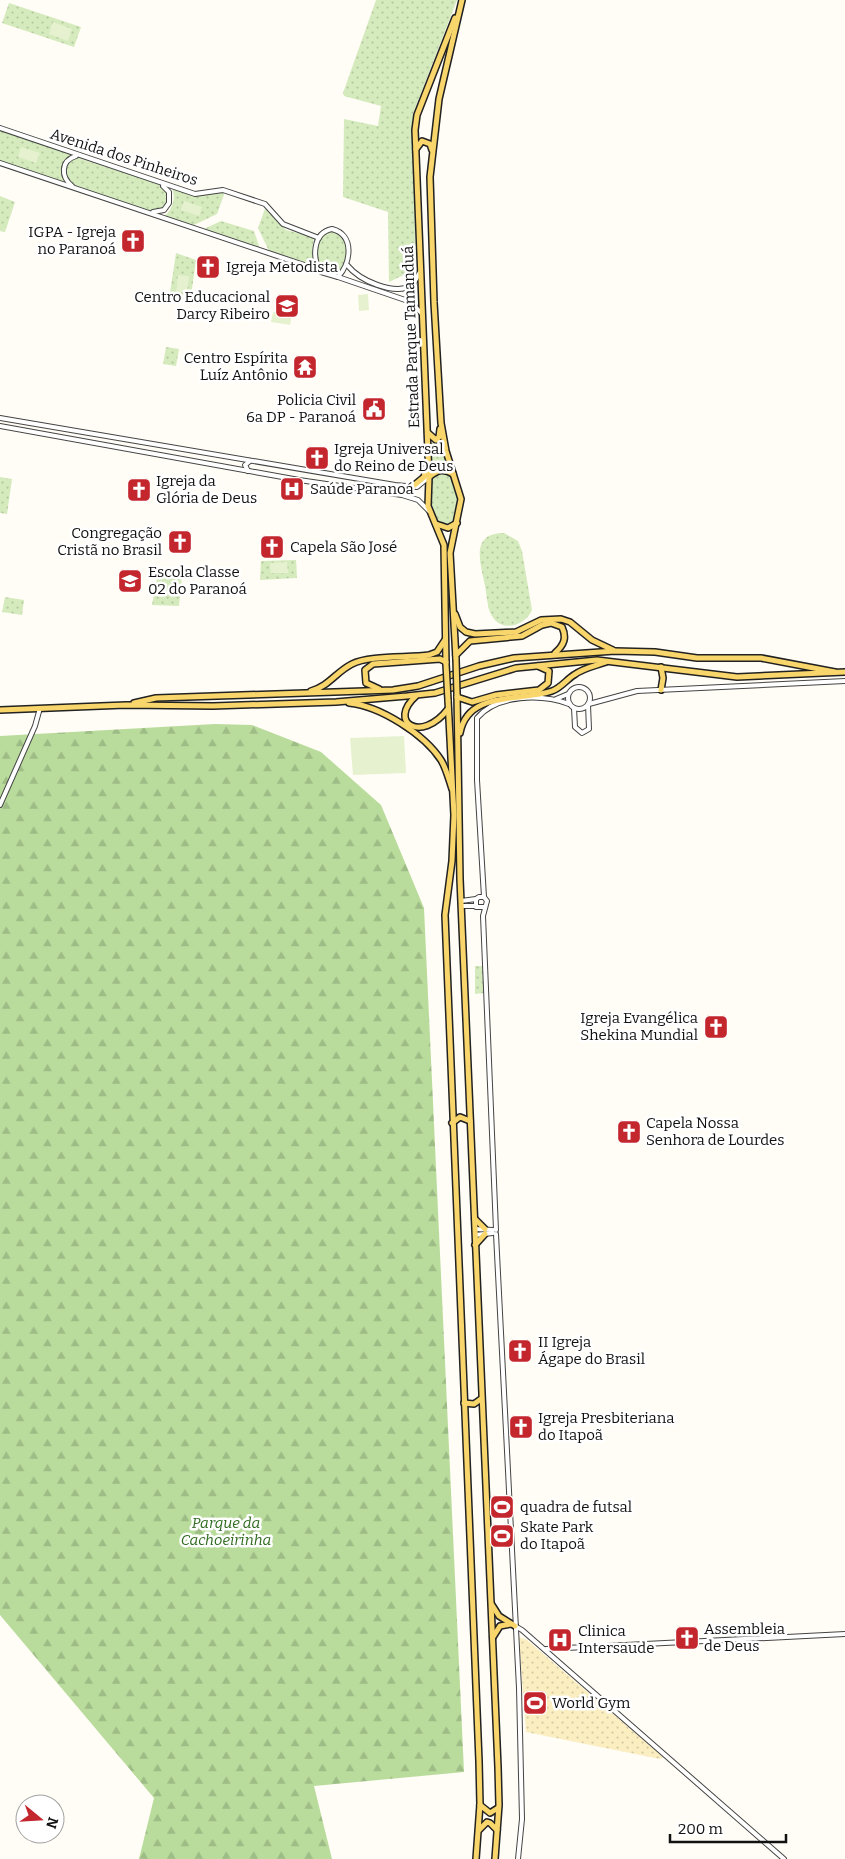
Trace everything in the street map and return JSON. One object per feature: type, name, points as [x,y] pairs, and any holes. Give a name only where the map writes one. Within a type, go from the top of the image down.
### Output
[{"type":"main road","name":"Estrada Parque Tamanduá","points":[[457,746],[458,710],[450,553],[461,499],[446,451],[441,423],[431,233],[430,177],[439,99],[462,0]]},
{"type":"main road","name":"Estrada Parque Tamanduá","points":[[457,16],[451,23],[417,115],[414,130],[429,477],[428,495],[430,512],[444,545],[446,663],[454,796],[454,842],[445,915],[480,1804],[476,1859]]},
{"type":"main road","points":[[416,150],[422,141],[430,144],[432,151]]},
{"type":"main road","points":[[427,434],[434,440],[438,439],[441,423]]},
{"type":"main road","points":[[412,487],[422,479],[426,470],[427,434]]},
{"type":"main road","points":[[429,477],[439,470],[445,470],[454,474]]},
{"type":"main road","points":[[436,524],[448,528],[456,523]]},
{"type":"main road","points":[[452,596],[460,627],[470,633],[516,632],[541,620],[561,619],[570,622],[592,640],[615,651]]},
{"type":"main road","points":[[456,657],[470,641],[522,636],[542,625],[551,624],[562,627],[565,634],[565,643],[555,654]]},
{"type":"main road","points":[[301,694],[322,688],[346,668],[365,659],[429,655],[437,652],[447,636]]},
{"type":"main road","points":[[126,705],[156,698],[393,690],[418,686],[479,666],[514,658],[615,651],[655,652],[706,659],[761,658],[838,673]]},
{"type":"main road","points":[[393,690],[374,688],[366,683],[364,676],[368,666],[373,664],[440,659],[446,663]]},
{"type":"main road","points":[[0,710],[126,705],[213,706],[336,702],[416,696],[435,693],[501,672],[536,665],[610,661],[737,677],[845,672]]},
{"type":"main road","points":[[495,1859],[498,1808],[491,1602],[461,904],[457,746],[461,726],[467,716],[482,705],[503,699],[552,691],[584,669],[610,661]]},
{"type":"main road","points":[[457,696],[472,702],[496,695],[539,690],[548,683],[550,676],[544,668],[536,665]]},
{"type":"main road","points":[[661,667],[664,678],[662,690]]},
{"type":"main road","points":[[416,696],[408,703],[404,711],[406,719],[411,726],[421,728],[432,725],[448,708]]},
{"type":"main road","points":[[336,702],[373,708],[412,732],[441,760],[454,796]]},
{"type":"main road","points":[[452,1123],[460,1116],[470,1121]]},
{"type":"main road","points":[[474,1218],[485,1232],[475,1246]]},
{"type":"main road","points":[[464,1402],[474,1404],[481,1399]]},
{"type":"main road","points":[[491,1602],[497,1614],[513,1625]]},
{"type":"main road","points":[[492,1640],[500,1626],[513,1625]]},
{"type":"main road","points":[[480,1804],[490,1813],[498,1808]]},
{"type":"main road","points":[[479,1831],[487,1822],[497,1830]]},
{"type":"street","name":"Avenida dos Pinheiros","points":[[0,128],[83,158],[195,194],[223,190],[265,204],[284,224],[319,238]]},
{"type":"street","points":[[74,188],[65,180],[63,170],[71,157],[83,158]]},
{"type":"street","points":[[0,163],[319,270],[326,275],[338,277],[411,302],[420,310],[422,315]]},
{"type":"street","points":[[148,212],[164,210],[169,203],[169,192],[160,183]]},
{"type":"street","points":[[319,270],[315,254],[319,238],[327,230],[332,230],[342,234],[349,248],[347,265],[338,277]]},
{"type":"street","points":[[347,265],[358,276],[398,290],[412,286],[421,270]]},
{"type":"street","points":[[0,418],[412,487],[425,483],[429,477]]},
{"type":"street","points":[[0,426],[248,471],[376,491],[418,500],[430,512]]},
{"type":"street","points":[[56,436],[59,432],[57,428]]},
{"type":"street","points":[[68,437],[66,434],[70,430]]},
{"type":"street","points":[[233,468],[239,464],[235,458]]},
{"type":"street","points":[[248,471],[245,465],[250,461]]},
{"type":"street","points":[[376,491],[379,488],[377,482]]},
{"type":"street","points":[[556,699],[579,709],[588,704],[627,692],[845,682]]},
{"type":"street","points":[[518,1859],[522,1818],[522,1757],[513,1625],[498,1249],[494,1232],[496,1212],[483,916],[479,898],[481,886],[476,780],[477,718],[491,706],[502,702],[556,699],[568,694],[574,688],[582,687],[590,696],[601,700]]},
{"type":"street","points":[[568,694],[570,704]]},
{"type":"street","points":[[574,708],[575,727],[582,733],[589,729],[588,704],[590,696]]},
{"type":"street","points":[[0,806],[35,726],[40,708]]},
{"type":"street","points":[[461,904],[479,898],[487,901],[480,908]]},
{"type":"street","points":[[461,904],[480,908]]},
{"type":"street","points":[[475,1232],[494,1232]]},
{"type":"street","points":[[513,1625],[546,1649],[784,1859]]},
{"type":"street","points":[[546,1649],[845,1634]]},
{"type":"green space","points":[[376,0],[457,0],[413,114],[416,269],[389,282],[388,212],[343,197],[344,119],[378,126],[381,106],[344,96],[343,93]]},
{"type":"green space","points":[[9,3],[81,27],[74,47],[2,23]]},
{"type":"green space","points":[[53,22],[72,29],[68,41],[49,34]]},
{"type":"green space","points":[[0,130],[74,155],[64,163],[62,177],[65,183],[0,162]]},
{"type":"green space","points":[[21,147],[40,153],[36,163],[18,157]]},
{"type":"green space","points":[[78,158],[159,184],[168,192],[167,202],[163,209],[149,210],[74,186],[67,179],[65,170],[70,161]]},
{"type":"green space","points":[[172,187],[193,195],[226,189],[217,214],[194,225],[165,216],[173,203]]},
{"type":"green space","points":[[0,196],[15,202],[5,232],[0,231]]},
{"type":"green space","points":[[184,201],[202,207],[199,216],[181,210]]},
{"type":"green space","points":[[266,206],[286,230],[314,237],[312,253],[316,266],[269,251],[258,228]]},
{"type":"green space","points":[[221,221],[254,231],[260,249],[202,230]]},
{"type":"green space","points":[[332,231],[344,239],[347,250],[342,270],[338,275],[322,271],[317,253],[321,238]]},
{"type":"green space","points":[[176,253],[196,260],[191,296],[170,293]]},
{"type":"green space","points":[[178,275],[189,276],[187,293],[176,291]]},
{"type":"green space","points":[[368,294],[369,310],[359,311],[358,295]]},
{"type":"green space","points":[[273,312],[292,315],[290,325],[271,322]]},
{"type":"green space","points":[[166,347],[179,349],[176,366],[163,364]]},
{"type":"green space","points":[[442,439],[450,470],[431,473],[430,442],[437,444]]},
{"type":"green space","points":[[440,471],[453,475],[458,496],[455,516],[448,525],[444,526],[435,521],[430,505],[430,478]]},
{"type":"green space","points":[[0,477],[12,479],[7,514],[0,513]]},
{"type":"green space","points":[[504,533],[518,541],[522,551],[532,610],[524,620],[507,626],[496,621],[490,613],[480,560],[480,551],[486,538],[493,534]]},
{"type":"green space","points":[[296,560],[297,578],[260,580],[261,561]]},
{"type":"green space","points":[[287,562],[288,573],[271,573],[270,563]]},
{"type":"green space","points":[[158,573],[182,575],[179,606],[152,605]]},
{"type":"green space","points":[[5,597],[24,600],[22,615],[2,612]]},
{"type":"green space","name":"Parque da Cachoeirinha","points":[[215,724],[252,725],[321,752],[381,805],[424,908],[464,1772],[314,1786],[332,1859],[139,1859],[154,1798],[0,1615],[0,736]]},
{"type":"green space","points":[[404,736],[406,773],[353,775],[350,738]]},
{"type":"green space","points":[[475,966],[483,966],[484,993],[475,994]]},
{"type":"sand","points":[[519,1637],[527,1640],[663,1757],[660,1759],[526,1732]]},
{"type":"place","name":"IGPA - Igreja no Paranoá","points":[[133,241]]},
{"type":"place","name":"Igreja Metodista","points":[[208,267]]},
{"type":"place","name":"Centro Educacional Darcy Ribeiro","points":[[287,306]]},
{"type":"place","name":"Centro Espírita Luíz Antônio","points":[[305,367]]},
{"type":"place","name":"Policia Civil 6a DP - Paranoá","points":[[374,409]]},
{"type":"place","name":"Igreja Universal do Reino de Deus","points":[[317,458]]},
{"type":"place","name":"Saúde Paranoá","points":[[292,489]]},
{"type":"place","name":"Igreja da Glória de Deus","points":[[139,490]]},
{"type":"place","name":"Congregação Cristã no Brasil","points":[[180,542]]},
{"type":"place","name":"Capela São José","points":[[272,547]]},
{"type":"place","name":"Escola Classe 02 do Paranoá","points":[[130,581]]},
{"type":"place","name":"Igreja Evangélica Shekina Mundial","points":[[716,1027]]},
{"type":"place","name":"Capela Nossa Senhora de Lourdes","points":[[629,1132]]},
{"type":"place","name":"II Igreja Ágape do Brasil","points":[[520,1351]]},
{"type":"place","name":"Igreja Presbiteriana do Itapoã","points":[[521,1427]]},
{"type":"place","name":"quadra de futsal","points":[[502,1507]]},
{"type":"place","name":"Skate Park do Itapoã","points":[[502,1536]]},
{"type":"place","name":"Assembleia de Deus","points":[[687,1638]]},
{"type":"place","name":"Clinica Intersaude","points":[[560,1640]]},
{"type":"place","name":"World Gym","points":[[535,1703]]}]
